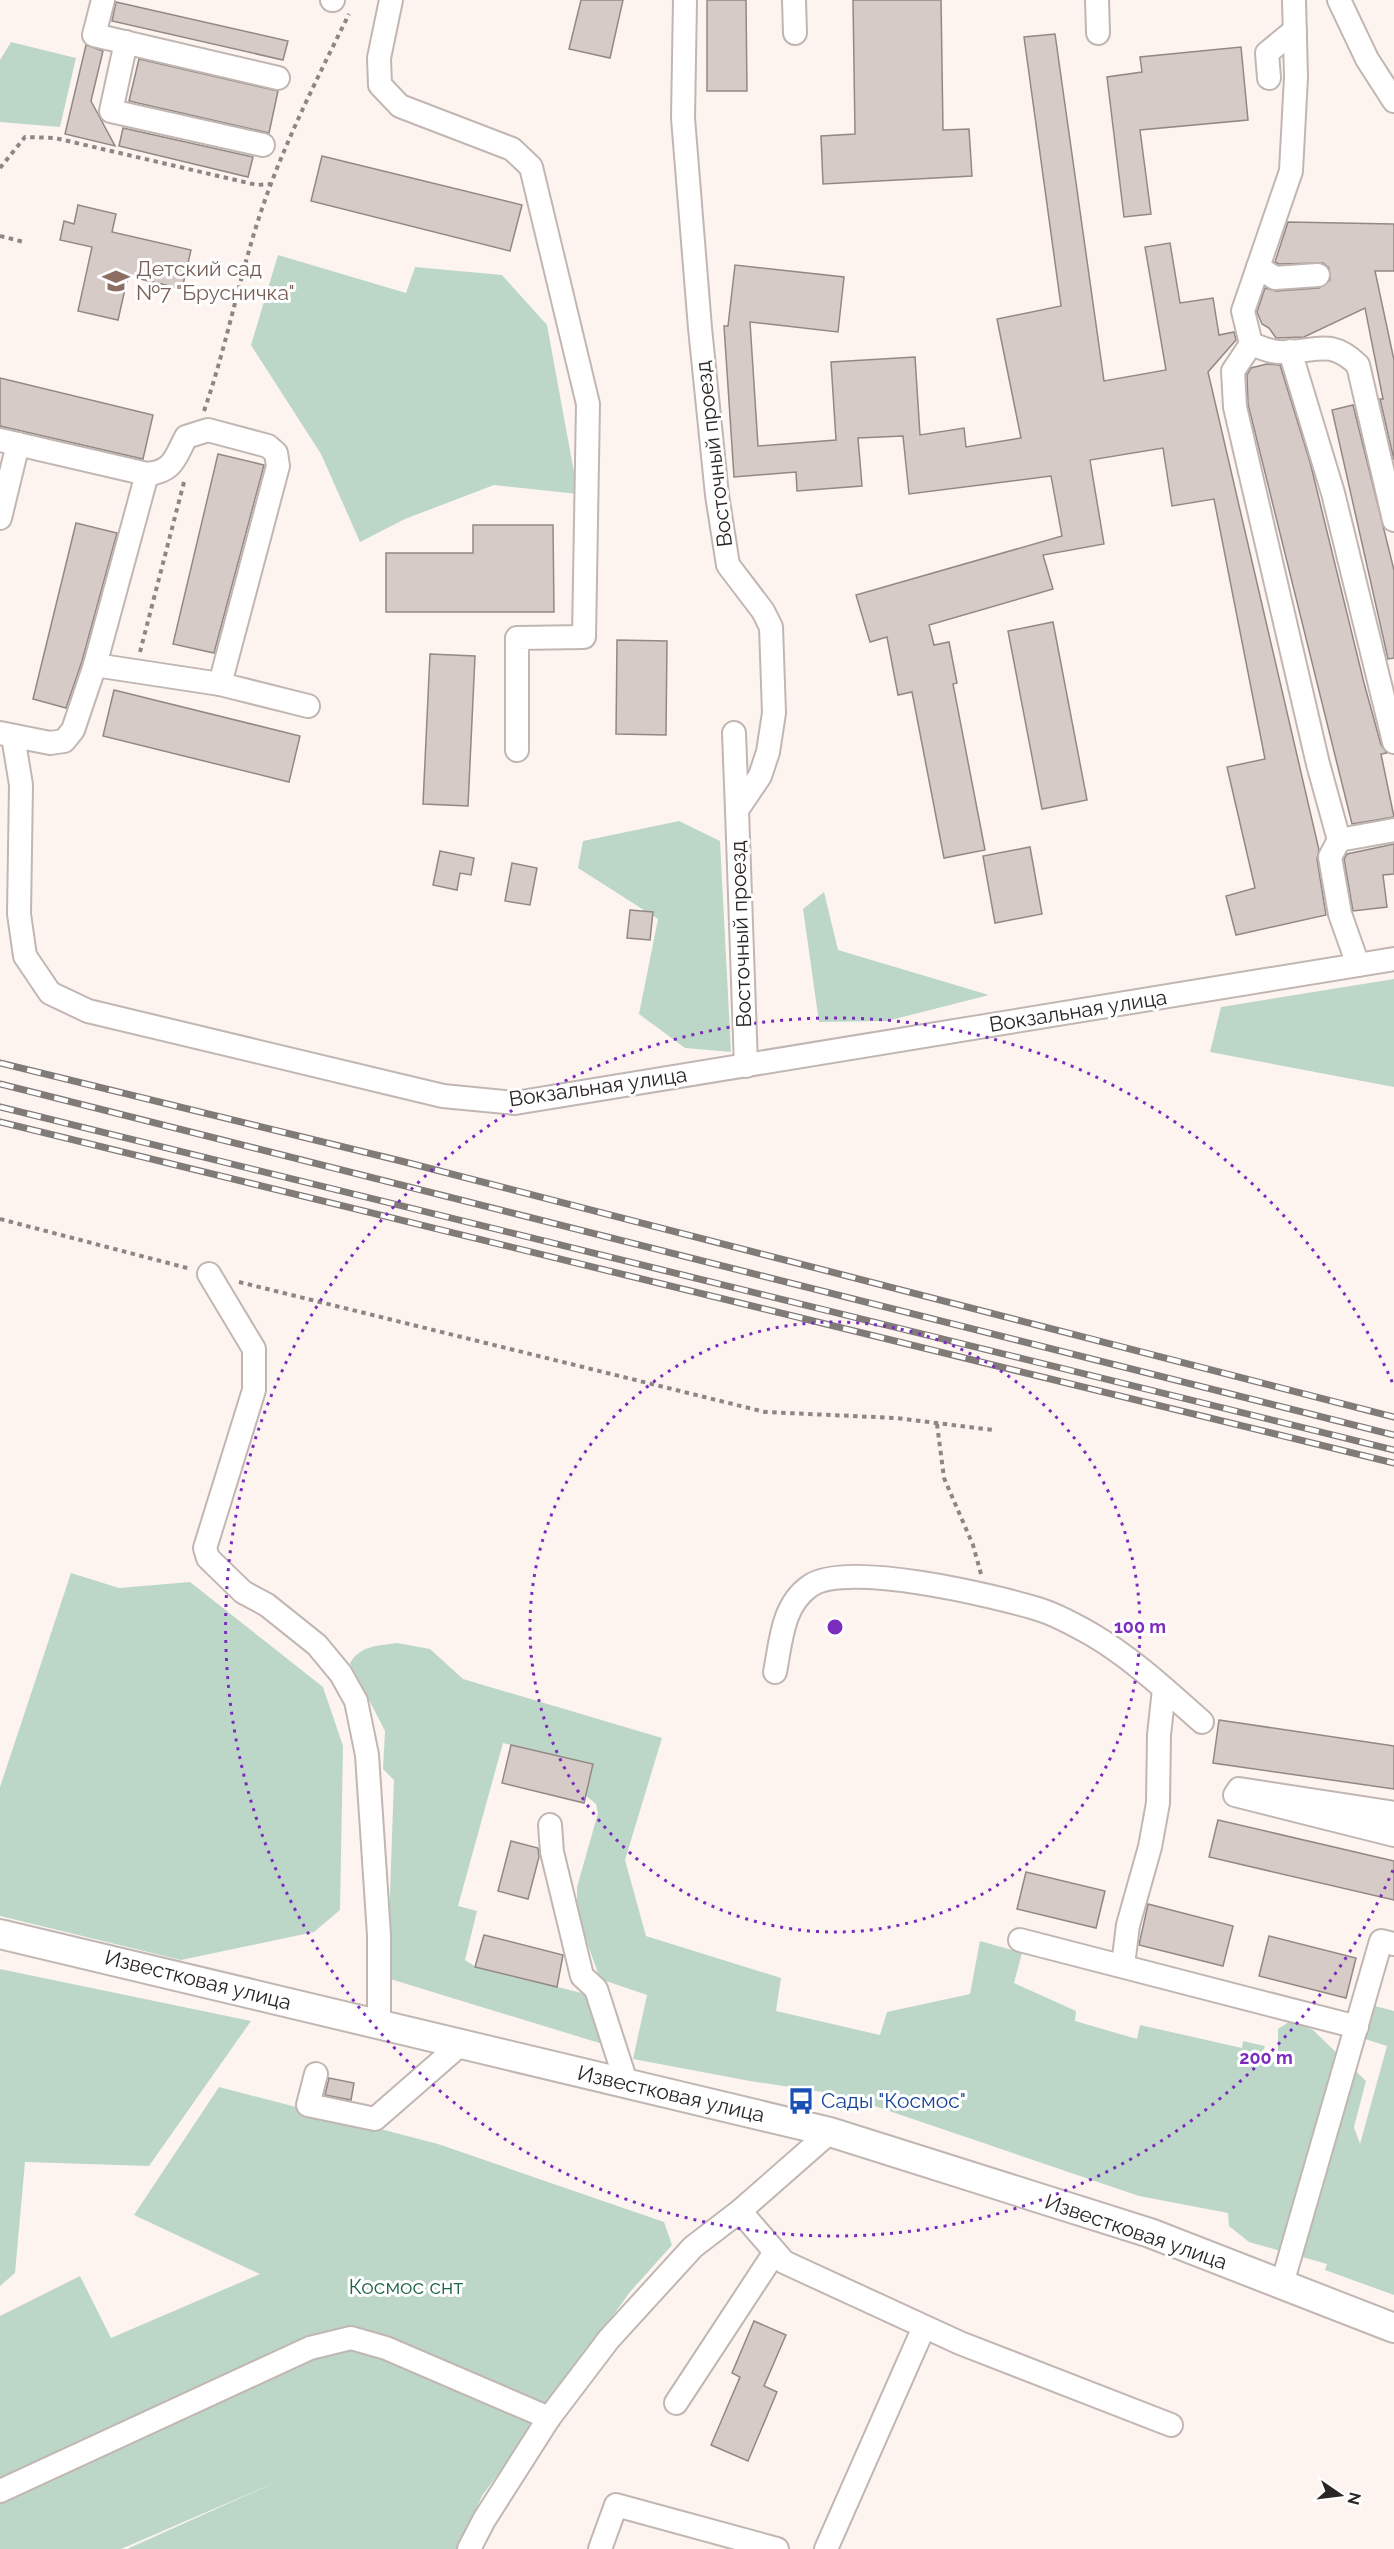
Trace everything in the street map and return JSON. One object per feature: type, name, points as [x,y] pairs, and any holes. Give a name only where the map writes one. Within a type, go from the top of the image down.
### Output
[{"type":"main road","name":"Известковая улица","points":[[0,1934],[830,2132],[1150,2233],[1394,2328]]},
{"type":"street","points":[[103,0],[94,35],[278,78]]},
{"type":"street","points":[[391,0],[379,58],[380,85],[400,106],[512,149],[531,167],[588,404],[584,637],[517,638],[517,750]]},
{"type":"street","name":"Восточный проезд","points":[[685,0],[684,130],[696,294],[717,495],[728,565],[763,610],[771,627],[774,713],[768,752],[760,776],[737,810],[746,1065]]},
{"type":"street","points":[[794,0],[795,33]]},
{"type":"street","points":[[1097,0],[1098,33]]},
{"type":"street","points":[[1294,0],[1296,77],[1291,171],[1243,311],[1251,344],[1233,370],[1234,407],[1318,764],[1339,840],[1330,857],[1340,914],[1358,965]]},
{"type":"street","points":[[1339,0],[1367,59],[1394,101]]},
{"type":"street","points":[[1269,78],[1267,53],[1295,30]]},
{"type":"street","points":[[126,42],[111,111],[263,145]]},
{"type":"street","points":[[1258,267],[1275,278],[1318,275]]},
{"type":"street","points":[[1251,344],[1277,352],[1320,347],[1345,352],[1358,365],[1394,520]]},
{"type":"street","points":[[1290,351],[1333,493],[1394,742]]},
{"type":"street","points":[[0,518],[9,442],[147,474],[162,473],[172,465],[186,437],[197,431],[208,430],[268,446],[276,453],[278,466],[220,684]]},
{"type":"street","points":[[7,735],[50,743],[64,741],[73,730],[95,664],[147,474]]},
{"type":"street","points":[[95,664],[220,684],[308,706]]},
{"type":"street","points":[[734,733],[737,810]]},
{"type":"street","name":"Вокзальная улица","points":[[7,735],[21,785],[19,914],[26,956],[50,993],[88,1011],[443,1096],[515,1103],[1394,959]]},
{"type":"street","points":[[1339,840],[1394,830]]},
{"type":"street","points":[[209,1274],[254,1349],[254,1390],[205,1548],[208,1558],[243,1592],[267,1605],[317,1645],[341,1674],[356,1701],[367,1755],[379,1935],[379,2024]]},
{"type":"street","points":[[775,1672],[786,1614],[810,1585],[844,1577],[900,1579],[986,1595],[1040,1610],[1090,1634],[1121,1653],[1202,1722]]},
{"type":"street","points":[[1123,1965],[1128,1925],[1150,1847],[1158,1803],[1159,1735],[1164,1689]]},
{"type":"street","points":[[1394,1813],[1239,1789],[1235,1795],[1394,1835]]},
{"type":"street","points":[[550,1825],[552,1852],[582,1976],[596,1989],[627,2085]]},
{"type":"street","points":[[1020,1940],[1357,2027]]},
{"type":"street","points":[[1282,2284],[1381,1941],[1394,1944]]},
{"type":"street","points":[[316,2074],[308,2105],[375,2120],[461,2044]]},
{"type":"street","points":[[469,2549],[484,2520],[549,2418],[609,2339],[693,2247],[740,2211],[830,2132]]},
{"type":"street","points":[[740,2211],[784,2262],[960,2343],[1171,2425]]},
{"type":"street","points":[[676,2403],[775,2252]]},
{"type":"street","points":[[826,2549],[924,2327]]},
{"type":"street","points":[[0,2492],[310,2348],[351,2338],[386,2348],[549,2418]]},
{"type":"street","points":[[600,2549],[616,2505],[777,2549]]},
{"type":"path","points":[[197,431],[256,226],[309,94],[339,4]]},
{"type":"path","points":[[0,168],[25,137],[55,138],[256,185],[272,184]]},
{"type":"path","points":[[0,236],[24,242]]},
{"type":"path","points":[[135,670],[185,477]]},
{"type":"path","points":[[0,1219],[209,1274],[765,1412],[896,1418],[993,1430]]},
{"type":"path","points":[[937,1424],[944,1478],[973,1545],[986,1595]]},
{"type":"green space","points":[[11,42],[76,58],[60,127],[0,122],[0,60]]},
{"type":"green space","points":[[278,255],[406,293],[415,267],[502,275],[547,325],[578,494],[494,485],[405,519],[360,542],[321,454],[251,345]]},
{"type":"green space","points":[[679,821],[720,841],[731,1052],[685,1048],[639,1014],[658,919],[578,868],[583,841]]},
{"type":"green space","points":[[824,892],[838,950],[989,995],[887,1021],[819,1022],[803,909]]},
{"type":"green space","points":[[1394,979],[1394,1087],[1210,1052],[1221,1007]]},
{"type":"green space","points":[[71,1573],[119,1588],[190,1582],[323,1687],[343,1746],[340,1910],[314,1932],[181,1960],[0,1916],[0,1787]]},
{"type":"green space","points":[[397,1643],[430,1649],[463,1679],[662,1738],[625,1860],[646,1936],[781,1978],[776,2011],[880,2035],[887,2012],[970,1994],[980,1941],[1022,1953],[1014,1983],[1076,2011],[1075,2021],[1137,2039],[1140,2025],[1242,2048],[1243,2041],[1265,2046],[1260,2059],[1288,2065],[1278,2051],[1278,2029],[1292,2020],[1313,2030],[1366,2081],[1354,2127],[1360,2144],[1387,2046],[1365,2039],[1375,2006],[1394,2011],[1394,2295],[1325,2270],[1327,2264],[1249,2242],[1229,2226],[1228,2213],[1139,2196],[842,2095],[750,2081],[633,2059],[647,1995],[600,1979],[577,1914],[577,1887],[598,1813],[596,1804],[586,1796],[593,1764],[503,1743],[458,1906],[477,1911],[465,1960],[476,1967],[590,1995],[606,2045],[387,1978],[394,1780],[383,1769],[385,1731],[350,1663],[364,1650]]},
{"type":"green space","points":[[0,1969],[251,2021],[149,2166],[25,2162],[15,2273],[0,2286]]},
{"type":"green space","name":"Космос снт","points":[[219,2087],[438,2144],[664,2222],[672,2245],[630,2292],[482,2496],[458,2549],[127,2549],[276,2482],[121,2549],[0,2549],[0,2316],[80,2276],[111,2338],[260,2274],[134,2215]]},
{"type":"building","points":[[581,0],[623,0],[610,58],[569,49]]},
{"type":"building","points":[[707,0],[746,0],[747,91],[707,91]]},
{"type":"building","points":[[853,0],[941,0],[943,130],[969,129],[972,176],[823,184],[821,136],[855,134]]},
{"type":"building","points":[[116,2],[288,41],[283,60],[112,21]]},
{"type":"building","points":[[1055,34],[1104,381],[1166,370],[1145,247],[1170,243],[1180,303],[1213,298],[1219,335],[1234,332],[1236,340],[1208,372],[1319,850],[1317,859],[1326,915],[1236,935],[1226,896],[1255,888],[1227,767],[1265,759],[1214,499],[1172,506],[1163,448],[1090,460],[1104,544],[1043,555],[1053,589],[929,625],[934,645],[949,642],[957,683],[953,684],[985,850],[944,858],[912,692],[898,695],[887,637],[870,642],[856,595],[1062,536],[1051,476],[909,494],[903,436],[858,438],[862,486],[797,491],[796,472],[734,477],[724,326],[728,326],[735,265],[844,277],[838,332],[750,322],[758,446],[836,440],[831,362],[915,357],[920,435],[964,428],[966,447],[1021,438],[997,319],[1061,306],[1024,37]]},
{"type":"building","points":[[86,45],[103,51],[91,101],[115,146],[65,134]]},
{"type":"building","points":[[1241,47],[1248,120],[1140,130],[1151,214],[1124,217],[1107,77],[1142,72],[1140,57]]},
{"type":"building","points":[[139,59],[278,91],[269,133],[129,101]]},
{"type":"building","points":[[123,128],[253,157],[248,177],[119,146]]},
{"type":"building","points":[[322,156],[522,205],[510,251],[311,201]]},
{"type":"building","points":[[78,205],[116,214],[112,232],[191,250],[182,289],[128,276],[118,320],[78,311],[92,247],[60,240],[64,221],[74,224]]},
{"type":"building","points":[[1288,222],[1394,224],[1394,271],[1375,271],[1394,360],[1394,460],[1380,399],[1383,399],[1365,308],[1304,337],[1276,338],[1269,328],[1262,324],[1257,312],[1265,288],[1276,291],[1319,288],[1330,280],[1329,268],[1323,263],[1279,264],[1275,262]]},
{"type":"building","points":[[1267,364],[1280,365],[1310,462],[1364,683],[1381,745],[1387,753],[1381,754],[1394,817],[1352,824],[1248,404],[1247,375],[1251,368]]},
{"type":"building","points":[[0,378],[153,415],[143,459],[0,426]]},
{"type":"building","points":[[1353,405],[1394,570],[1394,658],[1388,659],[1332,410]]},
{"type":"building","points":[[218,454],[264,465],[214,653],[173,644]]},
{"type":"building","points":[[76,523],[117,533],[82,661],[66,708],[33,699]]},
{"type":"building","points":[[473,525],[553,525],[554,612],[386,612],[386,553],[473,553]]},
{"type":"building","points":[[1053,622],[1087,800],[1042,809],[1008,631]]},
{"type":"building","points":[[617,640],[667,641],[666,735],[616,734]]},
{"type":"building","points":[[430,654],[475,656],[468,806],[423,804]]},
{"type":"building","points":[[114,690],[300,736],[289,782],[103,736]]},
{"type":"building","points":[[1394,844],[1394,874],[1383,875],[1387,907],[1353,911],[1344,859],[1347,854]]},
{"type":"building","points":[[1030,847],[1042,914],[995,923],[983,856]]},
{"type":"building","points":[[440,851],[474,858],[471,875],[460,873],[457,890],[433,885]]},
{"type":"building","points":[[512,863],[537,868],[530,905],[505,901]]},
{"type":"building","points":[[630,910],[653,912],[650,940],[627,938]]},
{"type":"building","points":[[1219,1720],[1394,1746],[1394,1789],[1213,1763]]},
{"type":"building","points":[[511,1745],[593,1764],[584,1803],[502,1783]]},
{"type":"building","points":[[1218,1820],[1394,1861],[1394,1900],[1209,1857]]},
{"type":"building","points":[[511,1841],[538,1848],[539,1857],[528,1899],[498,1891]]},
{"type":"building","points":[[1026,1872],[1105,1891],[1096,1928],[1017,1909]]},
{"type":"building","points":[[1148,1904],[1233,1926],[1223,1966],[1139,1945]]},
{"type":"building","points":[[484,1935],[563,1955],[557,1987],[475,1967]]},
{"type":"building","points":[[1269,1936],[1356,1958],[1346,1998],[1259,1976]]},
{"type":"building","points":[[329,2078],[354,2083],[351,2100],[325,2095]]},
{"type":"building","points":[[754,2321],[786,2335],[764,2386],[777,2392],[748,2461],[711,2445],[740,2377],[732,2373]]},
{"type":"railway","points":[[0,1063],[401,1161],[1394,1417]]},
{"type":"railway","points":[[0,1084],[1394,1435]]},
{"type":"railway","points":[[0,1107],[1394,1450]]},
{"type":"railway","points":[[0,1122],[1394,1463]]},
{"type":"place","name":"Детский сад №7 \"Брусничка\"","points":[[116,281]]},
{"type":"place","name":"Сады \"Космос\"","points":[[801,2101]]}]
